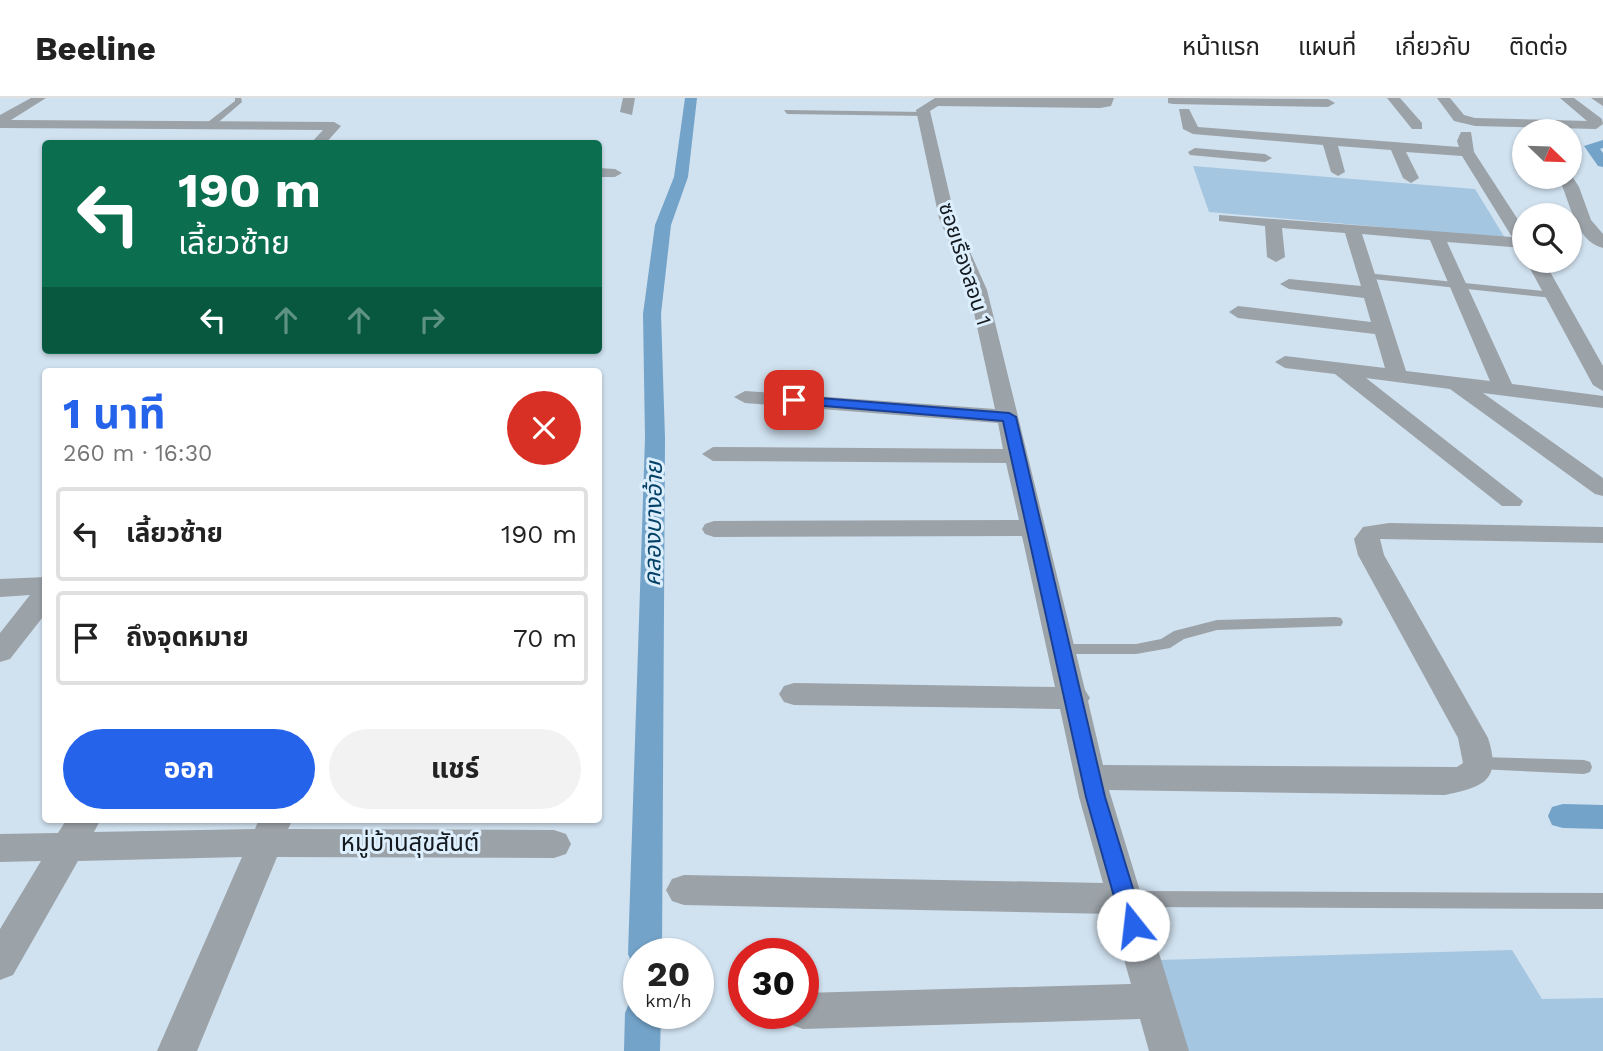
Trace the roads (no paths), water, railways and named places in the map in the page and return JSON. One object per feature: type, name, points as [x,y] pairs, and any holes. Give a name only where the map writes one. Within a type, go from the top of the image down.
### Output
[{"type":"street","points":[[0,122],[40,98]]},
{"type":"street","points":[[925,114],[926,105],[935,102],[1100,104],[1106,103],[1108,98]]},
{"type":"street","points":[[1393,98],[1417,126]]},
{"type":"street","points":[[1443,98],[1459,118],[1475,122],[1512,124]]},
{"type":"street","points":[[1566,98],[1597,122],[1596,125],[1582,125]]},
{"type":"street","points":[[1597,98],[1603,102]]},
{"type":"street","points":[[1174,100],[1329,104]]},
{"type":"street","points":[[1507,104],[1520,119]]},
{"type":"street","points":[[1184,112],[1193,130],[1467,152]]},
{"type":"street","name":"ซอยเรืองสอน 1","points":[[925,114],[947,218],[978,290],[1075,698],[1091,777],[1169,1051]]},
{"type":"street","points":[[1195,152],[1266,163],[1249,116]]},
{"type":"street","points":[[0,122],[334,126],[321,140]]},
{"type":"street","points":[[1315,122],[1338,172]]},
{"type":"street","points":[[1475,122],[1464,141],[1467,152],[1512,224]]},
{"type":"street","points":[[1378,127],[1411,178]]},
{"type":"street","points":[[1582,136],[1603,137]]},
{"type":"street","points":[[602,172],[615,173]]},
{"type":"street","points":[[1573,189],[1577,195],[1579,217],[1587,231],[1603,243]]},
{"type":"street","points":[[1225,219],[1512,242]]},
{"type":"street","points":[[1273,223],[1276,257]]},
{"type":"street","points":[[1352,229],[1398,377]]},
{"type":"street","points":[[1437,237],[1504,390]]},
{"type":"street","points":[[1541,273],[1601,380]]},
{"type":"street","points":[[1289,284],[1369,284]]},
{"type":"street","points":[[1238,312],[1383,329]]},
{"type":"street","points":[[1285,362],[1603,402]]},
{"type":"street","points":[[1341,369],[1511,501]]},
{"type":"street","points":[[1457,384],[1603,489]]},
{"type":"street","points":[[745,397],[1009,417]]},
{"type":"street","points":[[931,413],[940,455]]},
{"type":"street","points":[[713,454],[1018,456]]},
{"type":"street","points":[[714,528],[1035,528]]},
{"type":"street","points":[[1091,777],[1445,782],[1465,778],[1478,769],[1473,737],[1371,555],[1367,539],[1372,532],[1389,531],[1603,535]]},
{"type":"street","points":[[0,588],[42,586]]},
{"type":"street","points":[[0,652],[42,599]]},
{"type":"street","points":[[794,694],[1075,698]]},
{"type":"street","points":[[177,1051],[271,831]]},
{"type":"street","name":"หมู่บ้านสุขสันต์","points":[[0,848],[76,833],[271,831],[554,844]]},
{"type":"street","points":[[0,963],[76,833]]},
{"type":"street","points":[[684,890],[1125,899]]},
{"type":"street","points":[[819,1011],[1155,1001]]},
{"type":"lane","points":[[211,124],[239,102],[238,98]]},
{"type":"lane","points":[[787,112],[925,114]]},
{"type":"lane","points":[[1369,284],[1458,286],[1553,295]]},
{"type":"lane","points":[[1063,649],[1136,649],[1165,644],[1179,635],[1217,625],[1336,622]]},
{"type":"lane","points":[[1479,763],[1584,767]]},
{"type":"lane","points":[[1125,899],[1603,901]]},
{"type":"waterway","name":"คลองบางอ้าย","points":[[645,938],[655,438],[652,314],[663,225],[681,177],[691,98]]},
{"type":"waterway","points":[[1603,144],[1591,146],[1603,163]]},
{"type":"waterway","points":[[1563,816],[1603,817]]},
{"type":"waterway","name":"คลองบางอ้าย","points":[[642,1051],[643,1029]]}]
